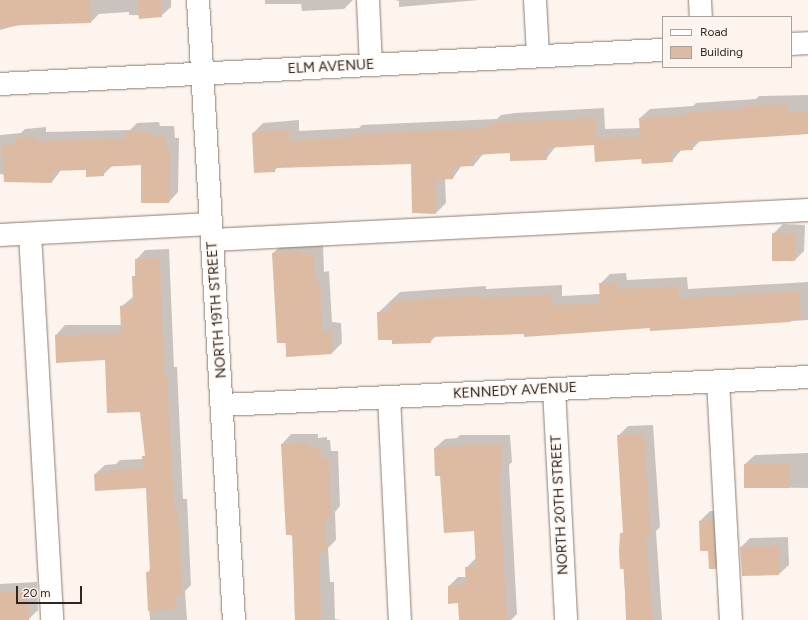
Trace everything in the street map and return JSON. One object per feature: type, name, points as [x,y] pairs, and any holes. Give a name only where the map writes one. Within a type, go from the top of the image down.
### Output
[{"type":"street","name":"NORTH 19TH STREET","points":[[198,0],[201,74],[212,232],[234,620]]},
{"type":"street","points":[[368,0],[371,65]]},
{"type":"street","points":[[535,0],[538,56]]},
{"type":"street","points":[[700,0],[701,16]]},
{"type":"street","points":[[792,44],[808,43]]},
{"type":"street","name":"ELM AVENUE","points":[[0,84],[662,50]]},
{"type":"street","points":[[0,235],[212,232],[808,210]]},
{"type":"street","points":[[30,234],[52,620]]},
{"type":"street","name":"KENNEDY AVENUE","points":[[222,405],[808,377]]},
{"type":"street","points":[[718,381],[731,620]]},
{"type":"street","name":"NORTH 20TH STREET","points":[[554,389],[566,620]]},
{"type":"street","points":[[389,397],[400,620]]},
{"type":"building","points":[[0,0],[90,0],[91,23],[22,25],[0,28]]},
{"type":"building","points":[[138,0],[161,0],[162,17],[139,19]]},
{"type":"building","points":[[788,104],[788,112],[808,111],[808,134],[692,142],[693,150],[672,151],[673,162],[642,164],[641,159],[595,162],[594,145],[546,148],[547,160],[510,161],[510,153],[474,155],[474,166],[452,167],[453,179],[436,180],[436,214],[412,213],[411,164],[275,168],[275,172],[254,173],[252,133],[260,131],[289,130],[290,141],[352,137],[352,134],[490,128],[490,124],[505,122],[595,118],[596,138],[640,137],[639,118],[686,115],[686,112],[749,108],[749,106]]},
{"type":"building","points":[[150,131],[150,135],[165,135],[166,147],[170,147],[169,203],[141,203],[141,165],[103,167],[104,176],[86,177],[86,170],[51,171],[52,183],[4,182],[2,145],[15,144],[15,138],[36,137],[37,141],[126,139],[126,132]]},
{"type":"building","points":[[772,233],[796,234],[795,261],[772,261]]},
{"type":"building","points":[[302,251],[302,254],[314,254],[315,281],[320,281],[322,331],[332,332],[332,354],[286,357],[286,343],[277,343],[272,253]]},
{"type":"building","points":[[160,258],[164,376],[167,376],[174,508],[178,508],[182,596],[176,596],[177,609],[148,611],[146,572],[150,572],[146,488],[95,491],[94,474],[109,473],[109,470],[143,468],[142,456],[145,456],[140,412],[107,413],[105,360],[56,363],[55,335],[121,334],[120,306],[133,304],[132,276],[135,276],[135,259]]},
{"type":"building","points":[[617,282],[618,289],[678,286],[679,298],[799,291],[801,319],[790,320],[791,322],[650,331],[650,328],[524,337],[524,334],[430,337],[431,343],[392,344],[392,340],[378,340],[377,312],[390,312],[389,302],[477,295],[477,298],[552,294],[553,305],[600,303],[599,283]]},
{"type":"building","points":[[644,434],[651,537],[646,538],[653,620],[626,620],[624,569],[620,569],[619,552],[620,533],[623,533],[617,435]]},
{"type":"building","points":[[309,443],[308,447],[317,447],[317,449],[321,449],[322,460],[329,460],[331,517],[325,517],[327,551],[319,551],[321,620],[295,620],[293,538],[291,535],[286,535],[281,444]]},
{"type":"building","points":[[485,443],[486,445],[501,444],[502,472],[499,473],[507,620],[459,620],[458,603],[448,604],[448,586],[466,585],[465,567],[476,567],[474,531],[444,533],[440,476],[435,476],[434,448]]},
{"type":"building","points":[[790,463],[790,488],[744,488],[744,464]]},
{"type":"building","points":[[713,520],[716,569],[709,569],[708,551],[700,551],[699,521]]},
{"type":"building","points":[[779,546],[779,575],[742,576],[740,547]]},
{"type":"building","points":[[27,591],[29,620],[0,620],[0,592]]}]
